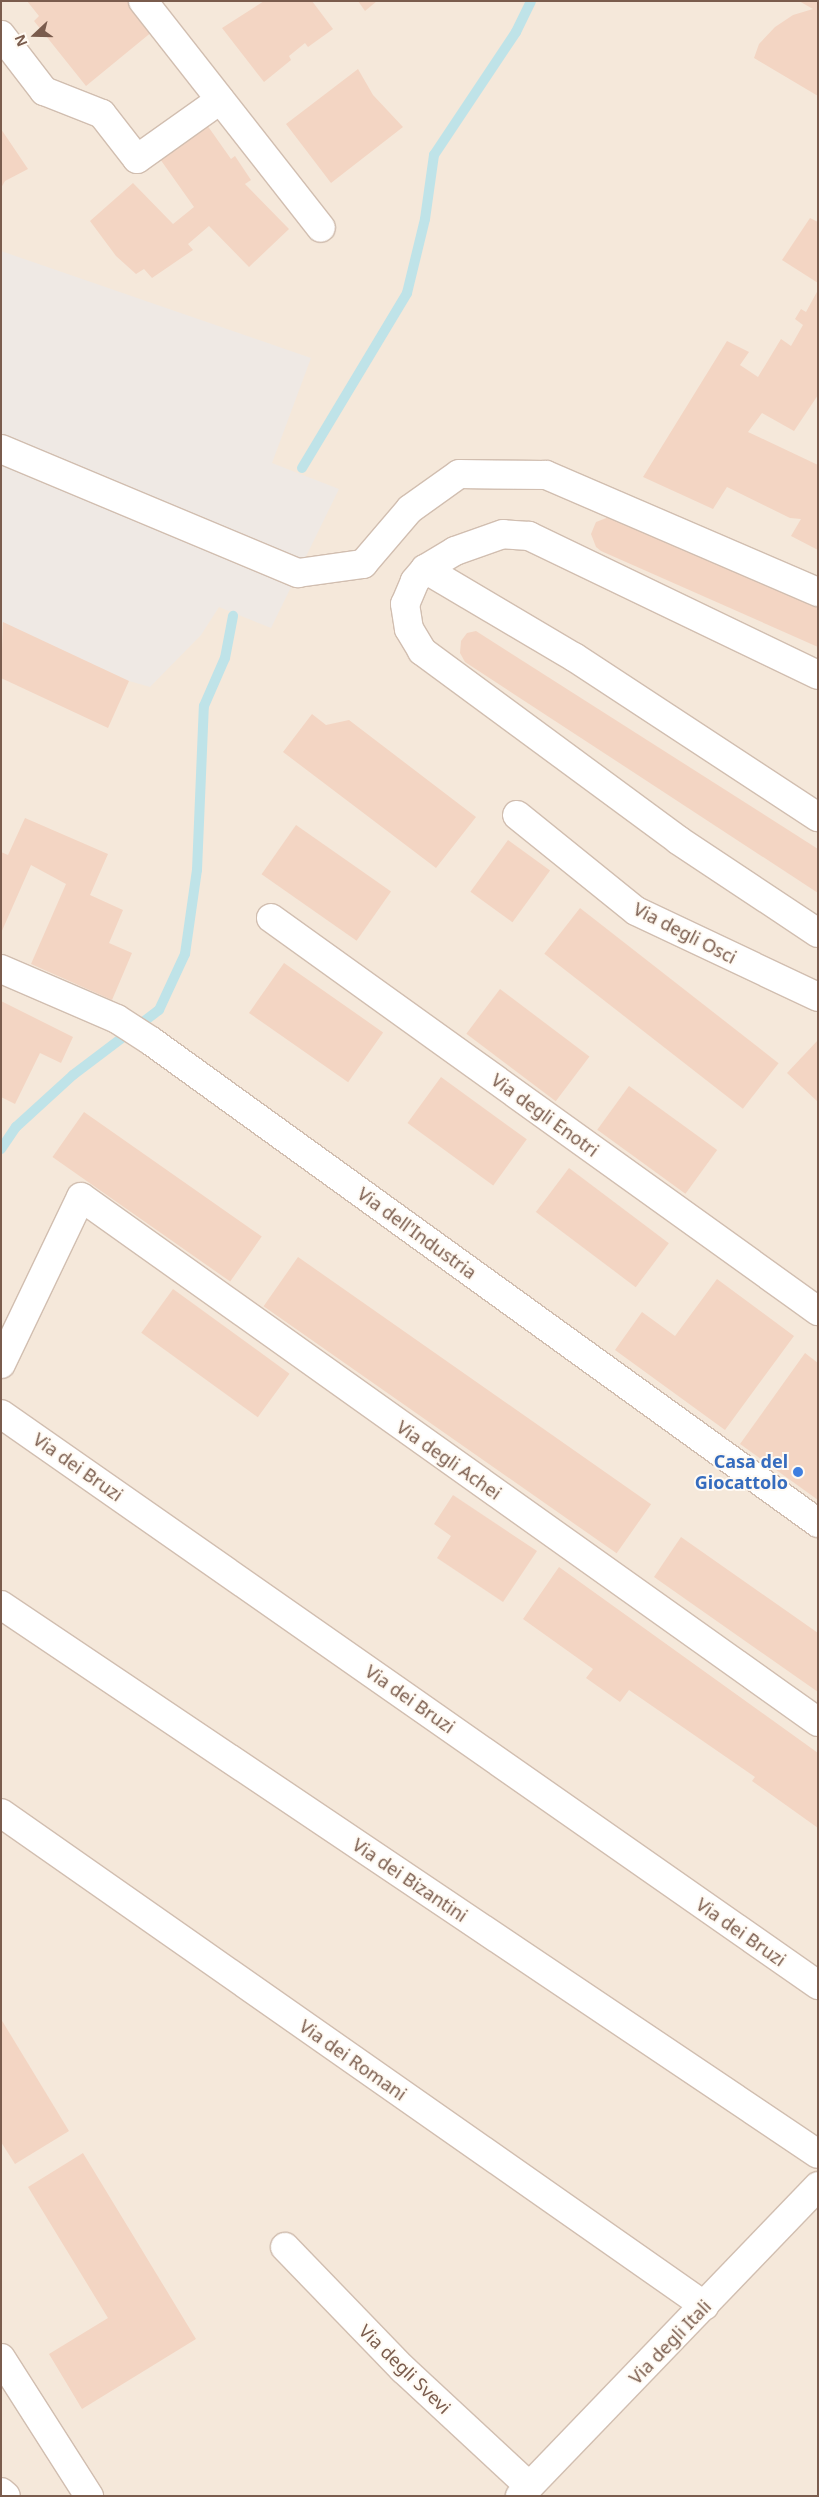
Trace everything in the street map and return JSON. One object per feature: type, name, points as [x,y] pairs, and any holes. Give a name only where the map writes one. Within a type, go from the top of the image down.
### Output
[{"type":"street","points":[[143,1],[321,228]]},
{"type":"street","points":[[1,34],[44,91],[102,114],[137,159],[220,100]]},
{"type":"street","points":[[1,448],[298,573],[362,564],[410,509],[459,474],[546,476],[818,592]]},
{"type":"street","points":[[818,675],[529,536],[503,534],[477,541],[425,569],[415,581],[405,604],[409,629],[422,651],[678,840],[818,933]]},
{"type":"street","points":[[425,569],[574,657],[818,817]]},
{"type":"street","name":"Via degli Osci","points":[[517,815],[636,911],[818,997]]},
{"type":"street","name":"Via degli Enotri","points":[[271,918],[818,1311]]},
{"type":"street","name":"Via dell'Industria","points":[[1,969],[117,1019],[151,1041],[818,1523]]},
{"type":"street","name":"Via degli Achei","points":[[1,1364],[81,1198],[818,1722]]},
{"type":"street","name":"Via dei Bruzi","points":[[1,1414],[818,1985]]},
{"type":"street","name":"Via dei Bizantini","points":[[1,1605],[818,2154]]},
{"type":"street","name":"Via dei Romani","points":[[1,1813],[705,2306]]},
{"type":"street","name":"Via degli Itali","points":[[524,2491],[705,2306],[818,2186]]},
{"type":"street","name":"Via degli Svevi","points":[[285,2247],[524,2491]]},
{"type":"street","points":[[1,2358],[89,2496]]},
{"type":"street","points":[[1,2492],[6,2496]]},
{"type":"shaded area","points":[[1,1],[818,1],[818,2496],[1,2496]]},
{"type":"shaded area","points":[[1,251],[311,358],[272,463],[339,489],[271,628],[219,607],[201,635],[150,687],[129,681],[1,622]]},
{"type":"building","points":[[27,1],[128,1],[153,31],[86,86],[34,21],[39,16]]},
{"type":"building","points":[[264,1],[312,1],[333,29],[308,47],[305,43],[289,56],[291,60],[264,82],[222,28]]},
{"type":"building","points":[[358,1],[377,1],[365,11]]},
{"type":"building","points":[[799,1],[818,1],[818,96],[754,58],[759,44],[775,27],[793,15],[813,9]]},
{"type":"building","points":[[358,69],[373,95],[403,127],[331,183],[286,124]]},
{"type":"building","points":[[207,125],[231,159],[235,156],[251,180],[245,184],[289,229],[249,267],[209,226],[188,244],[193,250],[152,278],[144,269],[136,274],[116,256],[90,221],[133,183],[173,224],[194,207],[160,159]]},
{"type":"building","points":[[1,129],[28,169],[5,181],[1,188]]},
{"type":"building","points":[[810,218],[818,222],[818,283],[782,260]]},
{"type":"building","points":[[818,290],[818,395],[794,431],[762,413],[748,432],[818,465],[818,550],[791,536],[801,519],[790,518],[727,487],[713,509],[643,477],[727,341],[749,352],[740,365],[758,377],[781,339],[791,346],[803,325],[795,319],[801,309],[806,312]]},
{"type":"building","points":[[609,517],[818,608],[818,647],[601,551],[596,547],[591,534],[596,522]]},
{"type":"building","points":[[3,622],[129,681],[108,728],[1,678]]},
{"type":"building","points":[[476,631],[818,849],[818,893],[465,662],[460,653],[461,641],[467,633]]},
{"type":"building","points":[[312,714],[326,725],[349,720],[476,817],[436,868],[283,752]]},
{"type":"building","points":[[25,818],[108,854],[90,895],[123,910],[109,943],[132,953],[112,1000],[31,964],[66,884],[31,865],[1,933],[1,852],[8,855]]},
{"type":"building","points":[[296,825],[391,892],[357,941],[262,874]]},
{"type":"building","points":[[508,840],[550,871],[512,922],[470,892]]},
{"type":"building","points":[[580,908],[779,1063],[743,1109],[544,954]]},
{"type":"building","points":[[284,963],[383,1032],[348,1082],[249,1013]]},
{"type":"building","points":[[500,989],[589,1056],[556,1101],[466,1034]]},
{"type":"building","points":[[1,1001],[73,1037],[61,1063],[40,1053],[15,1104],[1,1097]]},
{"type":"building","points":[[818,1040],[818,1102],[787,1073]]},
{"type":"building","points":[[441,1077],[527,1139],[493,1185],[407,1123]]},
{"type":"building","points":[[629,1086],[717,1150],[685,1194],[597,1130]]},
{"type":"building","points":[[84,1112],[262,1236],[230,1282],[52,1157]]},
{"type":"building","points":[[569,1168],[669,1243],[636,1287],[536,1212]]},
{"type":"building","points":[[298,1257],[651,1504],[617,1553],[264,1306]]},
{"type":"building","points":[[717,1279],[794,1336],[725,1430],[615,1350],[642,1312],[675,1336]]},
{"type":"building","points":[[173,1289],[289,1374],[258,1417],[141,1333]]},
{"type":"building","points":[[805,1353],[818,1363],[818,1500],[740,1444]]},
{"type":"building","points":[[453,1495],[537,1551],[503,1602],[437,1558],[451,1536],[434,1524]]},
{"type":"building","points":[[681,1537],[818,1633],[818,1692],[654,1577]]},
{"type":"building","points":[[559,1567],[818,1753],[818,1828],[752,1781],[755,1777],[629,1690],[620,1702],[586,1678],[593,1669],[523,1619]]},
{"type":"building","points":[[1,2019],[69,2131],[15,2164],[1,2142]]},
{"type":"building","points":[[83,2153],[196,2339],[82,2409],[49,2354],[108,2318],[28,2187]]},
{"type":"waterway","points":[[302,468],[407,293],[425,219],[434,155],[516,32],[531,1]]},
{"type":"waterway","points":[[1,1149],[16,1127],[73,1075],[159,1010],[185,954],[197,870],[204,706],[225,658],[233,616]]},
{"type":"place","name":"Casa del Giocattolo","points":[[798,1472]]}]
